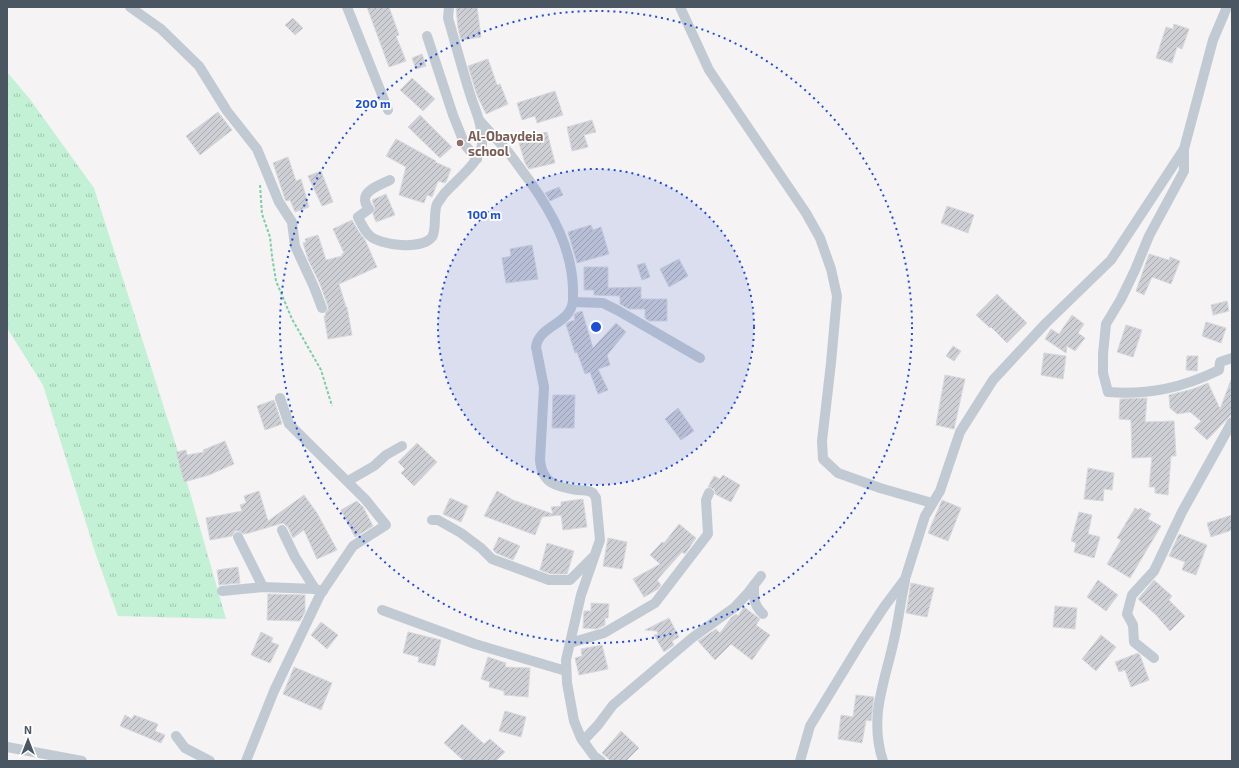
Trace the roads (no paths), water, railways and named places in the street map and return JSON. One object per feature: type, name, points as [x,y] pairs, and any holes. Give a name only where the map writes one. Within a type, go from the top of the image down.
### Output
[{"type":"street","points":[[130,7],[161,29],[199,66],[227,111],[257,149],[280,202],[292,222],[295,246],[322,308]]},
{"type":"street","points":[[347,7],[388,110]]},
{"type":"street","points":[[390,180],[366,193],[365,203],[369,209],[358,217],[369,235],[379,241],[386,243],[419,244],[432,237],[434,232],[437,204],[476,159],[482,146],[480,121],[472,100],[448,18],[449,7]]},
{"type":"street","points":[[680,7],[709,70],[806,214],[820,238],[831,268],[837,296],[822,441],[823,459],[838,473],[880,488],[932,503]]},
{"type":"street","points":[[1227,7],[1213,40],[1184,149],[1184,171],[1149,236],[1121,299],[1106,324],[1103,373],[1108,392],[1126,394],[1167,389],[1198,380],[1219,370],[1220,362],[1232,358]]},
{"type":"street","points":[[427,36],[453,115],[465,145],[476,159]]},
{"type":"street","points":[[480,121],[508,152],[540,197],[556,222],[569,255],[573,281],[573,302],[570,312],[566,317],[543,333],[537,340],[537,354],[544,387],[540,466],[545,477],[553,484],[565,488],[587,491],[593,493],[596,498],[600,540],[581,595],[566,660],[566,671],[574,721],[582,741],[594,756],[601,761]]},
{"type":"street","points":[[883,761],[877,741],[876,727],[878,709],[881,690],[895,635],[905,579],[925,516],[940,491],[960,432],[992,380],[1046,323],[1111,260],[1184,149]]},
{"type":"street","points":[[573,302],[603,303],[700,358]]},
{"type":"street","points":[[246,761],[274,690],[319,590],[353,546],[386,525],[348,481],[289,424],[280,398]]},
{"type":"street","points":[[1154,658],[1134,642],[1133,626],[1127,614],[1132,595],[1154,571],[1182,512],[1232,422]]},
{"type":"street","points":[[348,481],[374,466],[386,455],[402,446]]},
{"type":"street","points":[[570,643],[604,633],[655,603],[710,532],[706,500],[709,494]]},
{"type":"street","points":[[432,520],[438,520],[461,533],[481,548],[492,559],[549,580],[570,580],[595,555]]},
{"type":"street","points":[[282,530],[295,557],[319,590]]},
{"type":"street","points":[[238,537],[262,587]]},
{"type":"street","points":[[800,761],[810,726],[867,633],[905,579]]},
{"type":"street","points":[[582,741],[598,725],[613,705],[692,638],[735,607],[757,580],[754,601],[758,609],[763,614]]},
{"type":"street","points":[[222,591],[262,587],[319,590]]},
{"type":"street","points":[[382,610],[476,644],[566,671]]},
{"type":"street","points":[[176,736],[185,748],[210,761]]},
{"type":"street","points":[[7,747],[82,761]]},
{"type":"place","name":"Al-Obaydeia school","points":[[460,143]]}]
